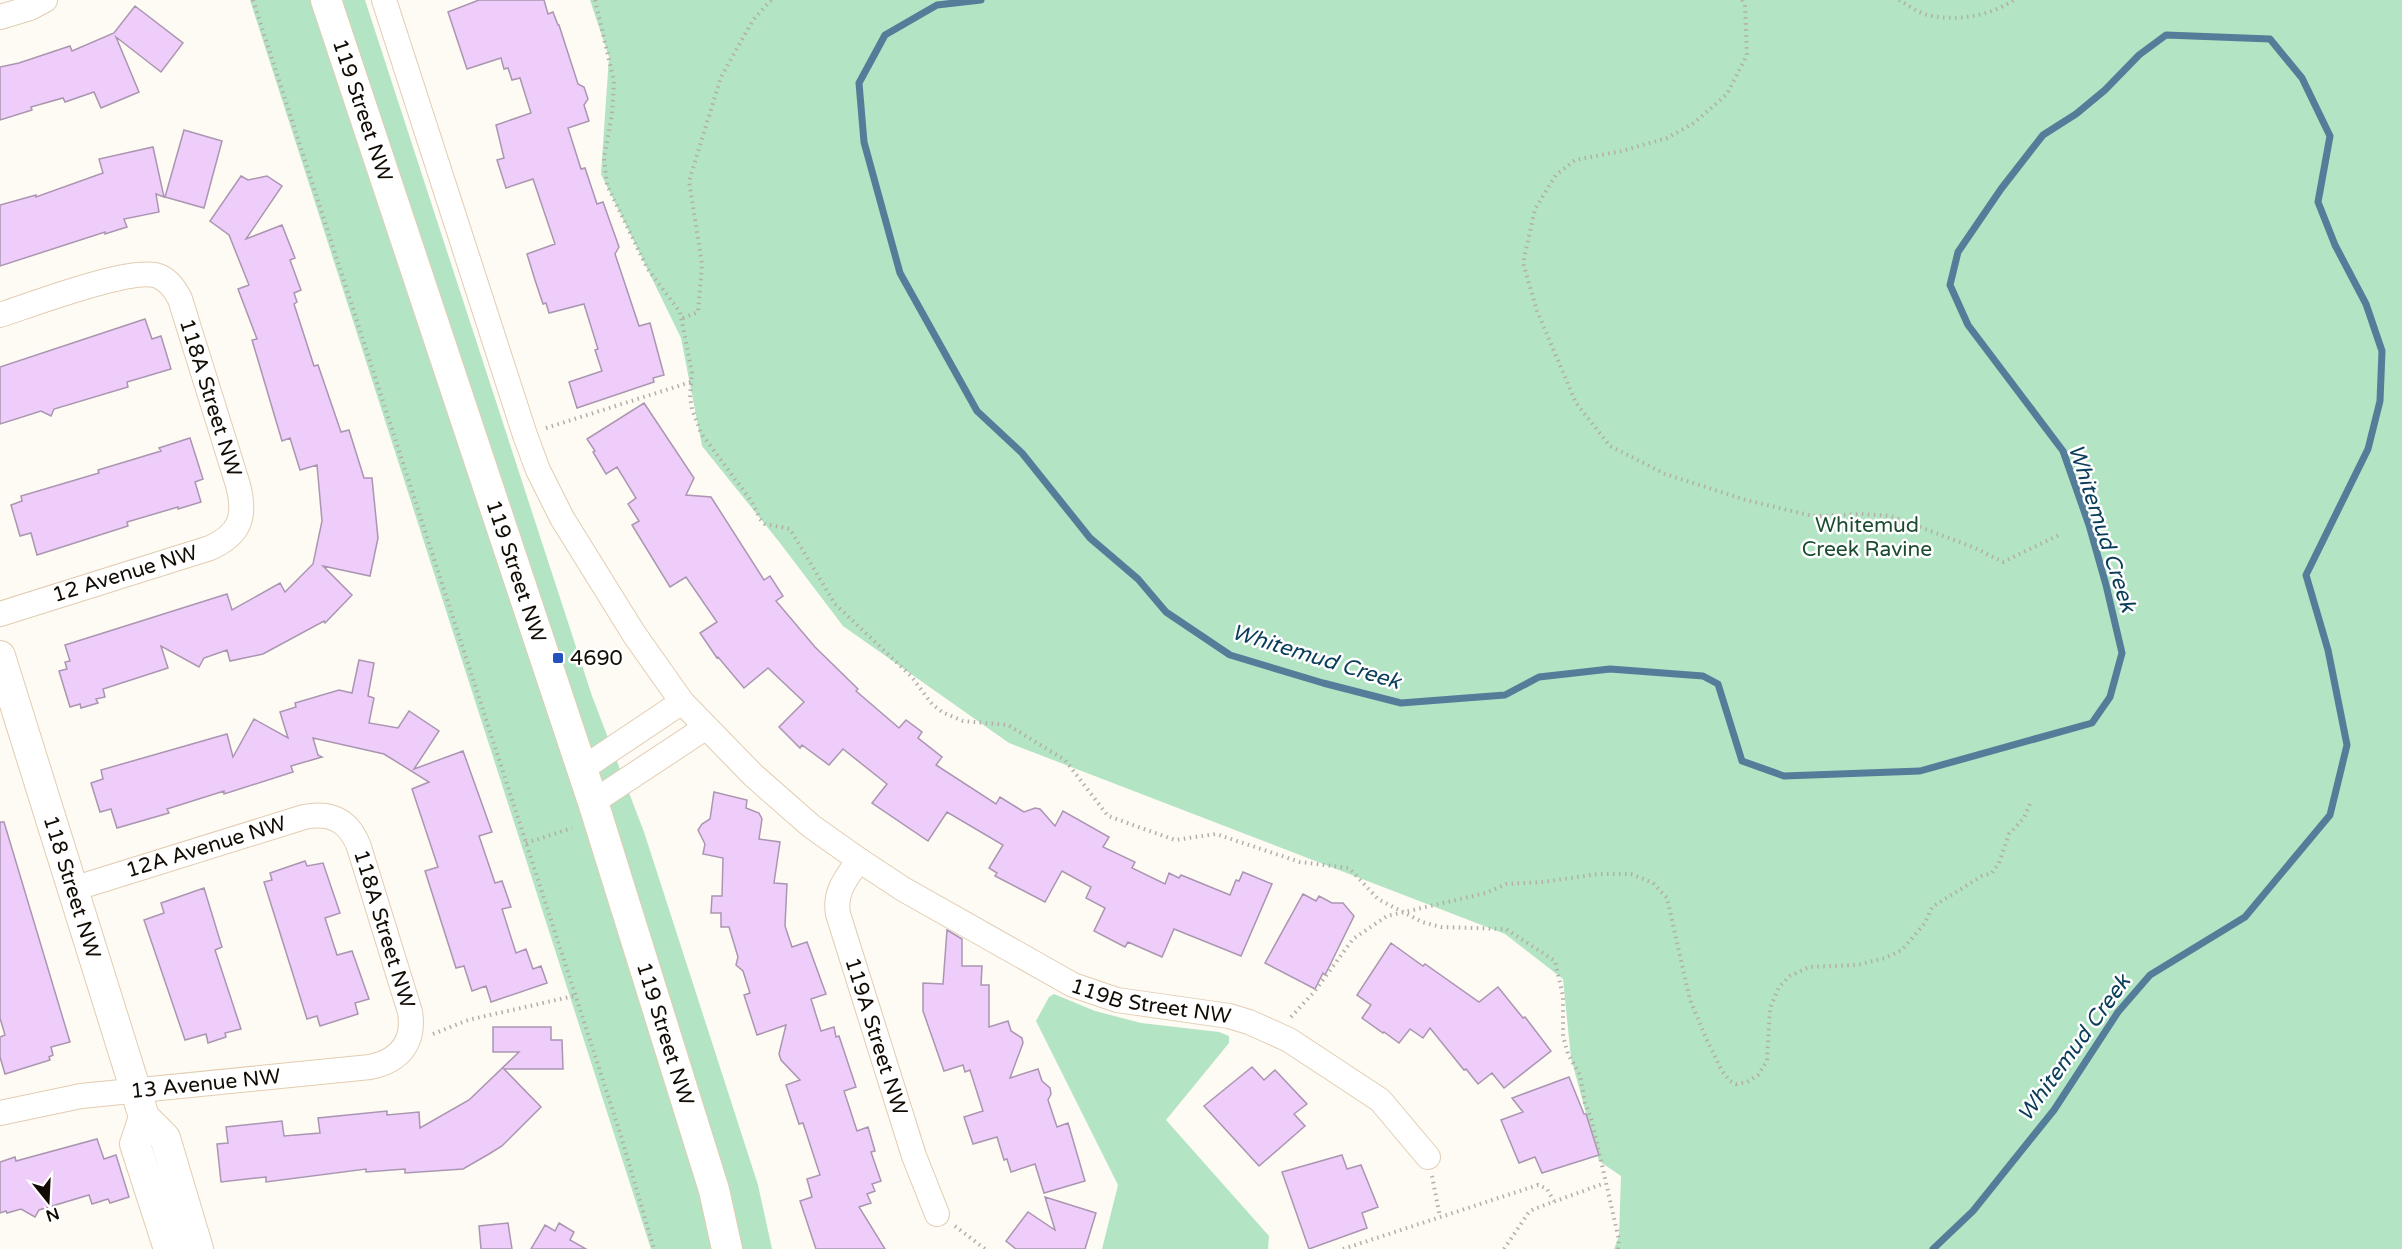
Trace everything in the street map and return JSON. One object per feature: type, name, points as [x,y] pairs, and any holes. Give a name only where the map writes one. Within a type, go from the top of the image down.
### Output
[{"type":"street","points":[[0,17],[30,8],[45,0]]},
{"type":"street","name":"119 Street NW","points":[[326,0],[593,802],[714,1190],[727,1249]]},
{"type":"street","points":[[384,0],[525,435],[538,470],[562,518],[621,614],[682,702],[705,728],[784,803],[811,826],[859,860]]},
{"type":"street","name":"118A Street NW","points":[[0,315],[124,276],[148,273],[165,280],[180,299],[242,499],[241,520]]},
{"type":"street","name":"12 Avenue NW","points":[[0,614],[210,548],[229,538],[241,520]]},
{"type":"street","name":"118 Street NW","points":[[0,656],[139,1103],[165,1138],[198,1249]]},
{"type":"street","points":[[582,769],[682,702]]},
{"type":"street","points":[[593,802],[705,728]]},
{"type":"street","name":"12A Avenue NW","points":[[73,889],[304,817],[317,815],[340,820]]},
{"type":"street","name":"118A Street NW","points":[[340,820],[356,837],[410,1012],[412,1026],[407,1043]]},
{"type":"street","name":"119B Street NW","points":[[859,860],[903,888],[1073,985],[1117,1000],[1229,1016],[1249,1022],[1289,1040],[1380,1100],[1428,1157]]},
{"type":"street","name":"119A Street NW","points":[[859,860],[839,889],[837,914],[914,1156],[937,1214]]},
{"type":"street","name":"13 Avenue NW","points":[[0,1113],[70,1097],[139,1103],[370,1067],[391,1059],[407,1043]]},
{"type":"street","points":[[139,1103],[135,1144],[168,1249]]},
{"type":"path","points":[[253,0],[621,1136],[654,1249]]},
{"type":"path","points":[[595,0],[614,81],[612,114],[604,158],[605,180],[647,268],[677,307],[682,318],[692,373],[692,409],[701,433],[752,502],[760,519],[765,524],[790,529],[835,603],[911,676],[932,704],[942,712],[963,721],[1008,725],[1065,760],[1107,816],[1175,840],[1216,834],[1300,862],[1349,868],[1378,899],[1422,922],[1441,927],[1506,929],[1555,961],[1563,996],[1563,1036],[1568,1054],[1580,1075],[1585,1103],[1592,1121],[1619,1240],[1618,1249]]},
{"type":"path","points":[[682,318],[698,312],[702,264],[689,181],[721,77],[753,20],[771,0]]},
{"type":"path","points":[[1742,0],[1745,5],[1747,55],[1728,94],[1694,123],[1667,138],[1622,151],[1575,160],[1556,175],[1535,209],[1523,263],[1537,311],[1576,403],[1610,446],[1665,474],[1746,500],[1813,516],[1861,514],[1891,516],[1975,548],[2003,562],[2061,534]]},
{"type":"path","points":[[1899,0],[1927,15],[1966,19],[2004,6],[2014,0]]},
{"type":"path","points":[[540,430],[691,382]]},
{"type":"path","points":[[1291,1017],[1314,992],[1353,939],[1387,916],[1486,893],[1506,884],[1631,874],[1653,883],[1666,898],[1690,1000],[1706,1038],[1722,1071],[1730,1081],[1736,1084],[1747,1082],[1758,1075],[1767,1061],[1770,1008],[1779,987],[1790,976],[1809,967],[1857,965],[1885,958],[1902,950],[1925,922],[1932,907],[1992,873],[1999,863],[2009,834],[2024,818],[2030,804]]},
{"type":"path","points":[[526,843],[572,828]]},
{"type":"path","points":[[407,1043],[468,1020],[574,996]]},
{"type":"path","points":[[1428,1157],[1440,1217]]},
{"type":"path","points":[[1504,1249],[1529,1212],[1605,1183]]},
{"type":"path","points":[[1343,1249],[1538,1185],[1547,1190],[1554,1201]]},
{"type":"path","points":[[937,1214],[969,1235],[985,1249]]},
{"type":"green space","points":[[250,0],[365,0],[592,696],[644,832],[758,1185],[772,1249],[651,1249]]},
{"type":"green space","name":"Whitemud Creek Ravine","points":[[590,0],[2402,0],[2402,1249],[1614,1249],[1619,1236],[1621,1176],[1599,1161],[1571,1058],[1563,979],[1505,934],[1009,743],[843,626],[702,446],[681,338],[601,174],[609,57]]},
{"type":"green space","points":[[1054,994],[1095,1011],[1141,1023],[1219,1032],[1229,1036],[1229,1043],[1166,1120],[1269,1236],[1268,1249],[1102,1249],[1118,1185],[1036,1021],[1049,997]]},
{"type":"building","points":[[479,0],[544,0],[548,14],[553,12],[559,25],[578,84],[584,87],[588,99],[584,105],[589,121],[568,128],[581,169],[585,168],[597,204],[603,202],[619,247],[615,254],[639,326],[650,323],[664,375],[653,378],[654,382],[577,408],[569,382],[602,371],[595,350],[598,349],[584,304],[549,313],[546,303],[543,304],[527,254],[555,244],[533,179],[506,188],[497,160],[504,158],[496,125],[531,113],[520,78],[512,80],[508,68],[504,69],[501,58],[467,69],[448,12]]},
{"type":"building","points":[[135,6],[183,43],[161,72],[116,37],[139,92],[101,108],[94,92],[65,102],[63,98],[31,107],[32,110],[0,120],[0,67],[70,46],[72,51],[114,33]]},
{"type":"building","points":[[184,130],[222,141],[204,208],[165,197]]},
{"type":"building","points":[[153,147],[164,197],[156,194],[159,212],[124,219],[127,227],[0,266],[0,205],[36,195],[36,197],[103,173],[99,159]]},
{"type":"building","points":[[241,176],[248,180],[267,176],[282,186],[246,239],[282,225],[295,258],[290,260],[301,290],[294,293],[297,302],[294,304],[314,366],[318,365],[341,432],[349,430],[364,478],[372,478],[378,538],[370,576],[323,566],[352,595],[325,623],[324,621],[263,654],[230,661],[227,650],[204,658],[199,667],[161,646],[168,668],[103,689],[105,697],[96,699],[98,703],[81,708],[80,704],[70,707],[59,671],[67,669],[65,662],[70,661],[65,645],[227,594],[232,610],[280,583],[285,592],[313,564],[322,521],[317,465],[300,470],[290,438],[282,441],[252,340],[257,339],[238,289],[249,285],[229,235],[210,221]]},
{"type":"building","points":[[145,319],[152,339],[161,336],[171,369],[127,382],[128,387],[54,409],[51,416],[41,411],[0,424],[0,367]]},
{"type":"building","points":[[644,403],[694,478],[686,495],[711,497],[764,580],[770,576],[783,596],[776,601],[815,647],[858,689],[856,691],[899,728],[906,720],[922,732],[918,738],[942,757],[936,765],[996,804],[1000,797],[1024,812],[1035,808],[1040,809],[1055,826],[1063,811],[1109,837],[1103,847],[1135,862],[1132,868],[1165,884],[1169,873],[1179,878],[1181,875],[1230,895],[1236,880],[1239,881],[1243,872],[1272,884],[1241,956],[1174,929],[1162,957],[1128,942],[1125,947],[1094,931],[1105,908],[1086,898],[1091,887],[1062,871],[1045,902],[995,876],[997,873],[989,868],[1003,845],[947,812],[928,841],[872,803],[887,784],[843,749],[829,765],[802,745],[800,748],[779,727],[804,702],[768,668],[744,688],[717,658],[700,633],[717,622],[686,577],[670,587],[632,525],[639,521],[628,504],[636,498],[617,467],[606,474],[587,439]]},
{"type":"building","points":[[190,438],[203,479],[195,482],[201,502],[127,522],[128,526],[37,555],[31,533],[20,536],[11,505],[22,501],[21,496],[99,473],[98,470],[161,451],[159,448]]},
{"type":"building","points":[[359,660],[374,663],[368,696],[374,698],[369,723],[398,728],[409,711],[439,731],[414,769],[463,751],[492,832],[479,836],[495,883],[502,881],[511,907],[502,909],[516,953],[526,949],[533,969],[541,966],[547,983],[491,1002],[486,986],[472,991],[464,966],[456,968],[425,871],[438,867],[412,789],[429,782],[384,754],[313,738],[318,755],[322,757],[291,766],[293,772],[167,809],[169,813],[117,828],[111,809],[100,812],[91,783],[103,779],[101,770],[227,734],[233,757],[254,719],[288,738],[280,712],[296,707],[295,703],[339,690],[352,693]]},
{"type":"building","points":[[714,792],[747,800],[746,808],[759,813],[762,819],[759,839],[780,842],[774,883],[787,884],[785,926],[792,947],[807,942],[826,994],[811,999],[821,1031],[834,1027],[856,1087],[844,1091],[857,1131],[868,1127],[875,1151],[871,1152],[881,1181],[872,1184],[875,1191],[867,1194],[871,1203],[859,1207],[885,1249],[816,1249],[800,1201],[812,1197],[807,1179],[820,1175],[803,1123],[799,1124],[786,1085],[800,1080],[781,1060],[779,1054],[786,1025],[757,1035],[744,995],[750,993],[743,971],[736,965],[738,957],[729,927],[721,927],[721,913],[711,913],[712,896],[722,896],[723,858],[703,854],[705,844],[698,830],[710,819]]},
{"type":"building","points":[[0,822],[4,822],[70,1042],[51,1047],[53,1055],[49,1057],[50,1060],[5,1074],[0,1057],[0,1037],[5,1035],[0,1018]]},
{"type":"building","points":[[305,861],[307,866],[323,863],[340,913],[325,918],[337,955],[352,951],[369,999],[355,1003],[358,1014],[320,1026],[317,1016],[307,1019],[264,882],[272,880],[270,873]]},
{"type":"building","points":[[204,888],[222,947],[215,950],[241,1029],[225,1033],[226,1037],[208,1043],[206,1034],[185,1040],[144,920],[164,913],[161,903]]},
{"type":"building","points":[[1303,894],[1316,901],[1319,896],[1332,903],[1343,903],[1354,916],[1325,975],[1323,973],[1315,989],[1265,963]]},
{"type":"building","points":[[947,930],[962,939],[962,966],[982,966],[981,985],[989,985],[989,1027],[1008,1021],[1011,1031],[1022,1038],[1023,1043],[1010,1078],[1038,1069],[1042,1081],[1050,1088],[1051,1094],[1048,1100],[1057,1127],[1068,1123],[1085,1181],[1044,1193],[1035,1164],[1011,1172],[1007,1159],[1004,1160],[997,1137],[973,1144],[964,1117],[983,1111],[970,1070],[965,1072],[963,1065],[944,1071],[923,1011],[923,983],[943,984]]},
{"type":"building","points":[[1391,943],[1479,1002],[1498,987],[1551,1051],[1504,1088],[1492,1073],[1478,1084],[1430,1028],[1423,1038],[1410,1029],[1399,1043],[1383,1033],[1362,1018],[1371,1005],[1357,995]]},
{"type":"building","points":[[493,1027],[551,1027],[551,1040],[562,1040],[563,1069],[504,1069],[541,1107],[502,1146],[463,1169],[405,1173],[405,1169],[366,1172],[366,1169],[266,1182],[266,1177],[221,1182],[217,1144],[228,1143],[226,1127],[282,1121],[284,1136],[320,1133],[318,1118],[387,1111],[387,1115],[419,1112],[420,1128],[469,1100],[519,1052],[493,1052]]},
{"type":"building","points":[[1252,1067],[1264,1080],[1275,1070],[1307,1104],[1294,1114],[1305,1126],[1259,1166],[1204,1106]]},
{"type":"building","points":[[1569,1077],[1584,1114],[1586,1114],[1599,1155],[1542,1173],[1535,1157],[1519,1163],[1501,1120],[1523,1112],[1512,1098]]},
{"type":"building","points":[[97,1139],[104,1159],[116,1155],[129,1197],[110,1203],[108,1199],[92,1204],[89,1195],[39,1210],[35,1217],[21,1209],[0,1213],[0,1162],[15,1157],[16,1161]]},
{"type":"building","points":[[1342,1155],[1347,1169],[1361,1165],[1378,1207],[1362,1213],[1367,1228],[1309,1249],[1282,1172]]},
{"type":"building","points":[[1045,1197],[1096,1213],[1085,1249],[1016,1249],[1006,1241],[1028,1212],[1055,1230]]},
{"type":"building","points":[[508,1223],[512,1249],[481,1249],[479,1226]]},
{"type":"building","points":[[559,1223],[574,1232],[570,1240],[586,1249],[531,1249],[545,1225],[555,1231]]},
{"type":"waterway","name":"Whitemud Creek","points":[[981,0],[937,5],[885,35],[859,83],[864,142],[900,273],[977,411],[1022,453],[1090,538],[1138,579],[1166,612],[1230,655],[1323,683],[1401,703],[1505,695],[1539,677],[1610,669],[1703,676],[1718,684],[1742,761],[1784,776],[1920,771],[2092,723],[2110,697],[2122,653],[2089,525],[2063,451],[1968,325],[1950,285],[1958,252],[2001,189],[2043,135],[2076,114],[2105,90],[2139,55],[2166,35],[2270,39],[2302,78],[2330,136],[2318,202],[2335,245],[2366,304],[2382,351],[2380,401],[2368,449],[2306,575],[2328,650],[2347,745],[2330,815],[2245,917],[2150,975],[2118,1012],[2054,1110],[1973,1211],[1933,1249]]},
{"type":"place","name":"4690","points":[[558,658]]}]
